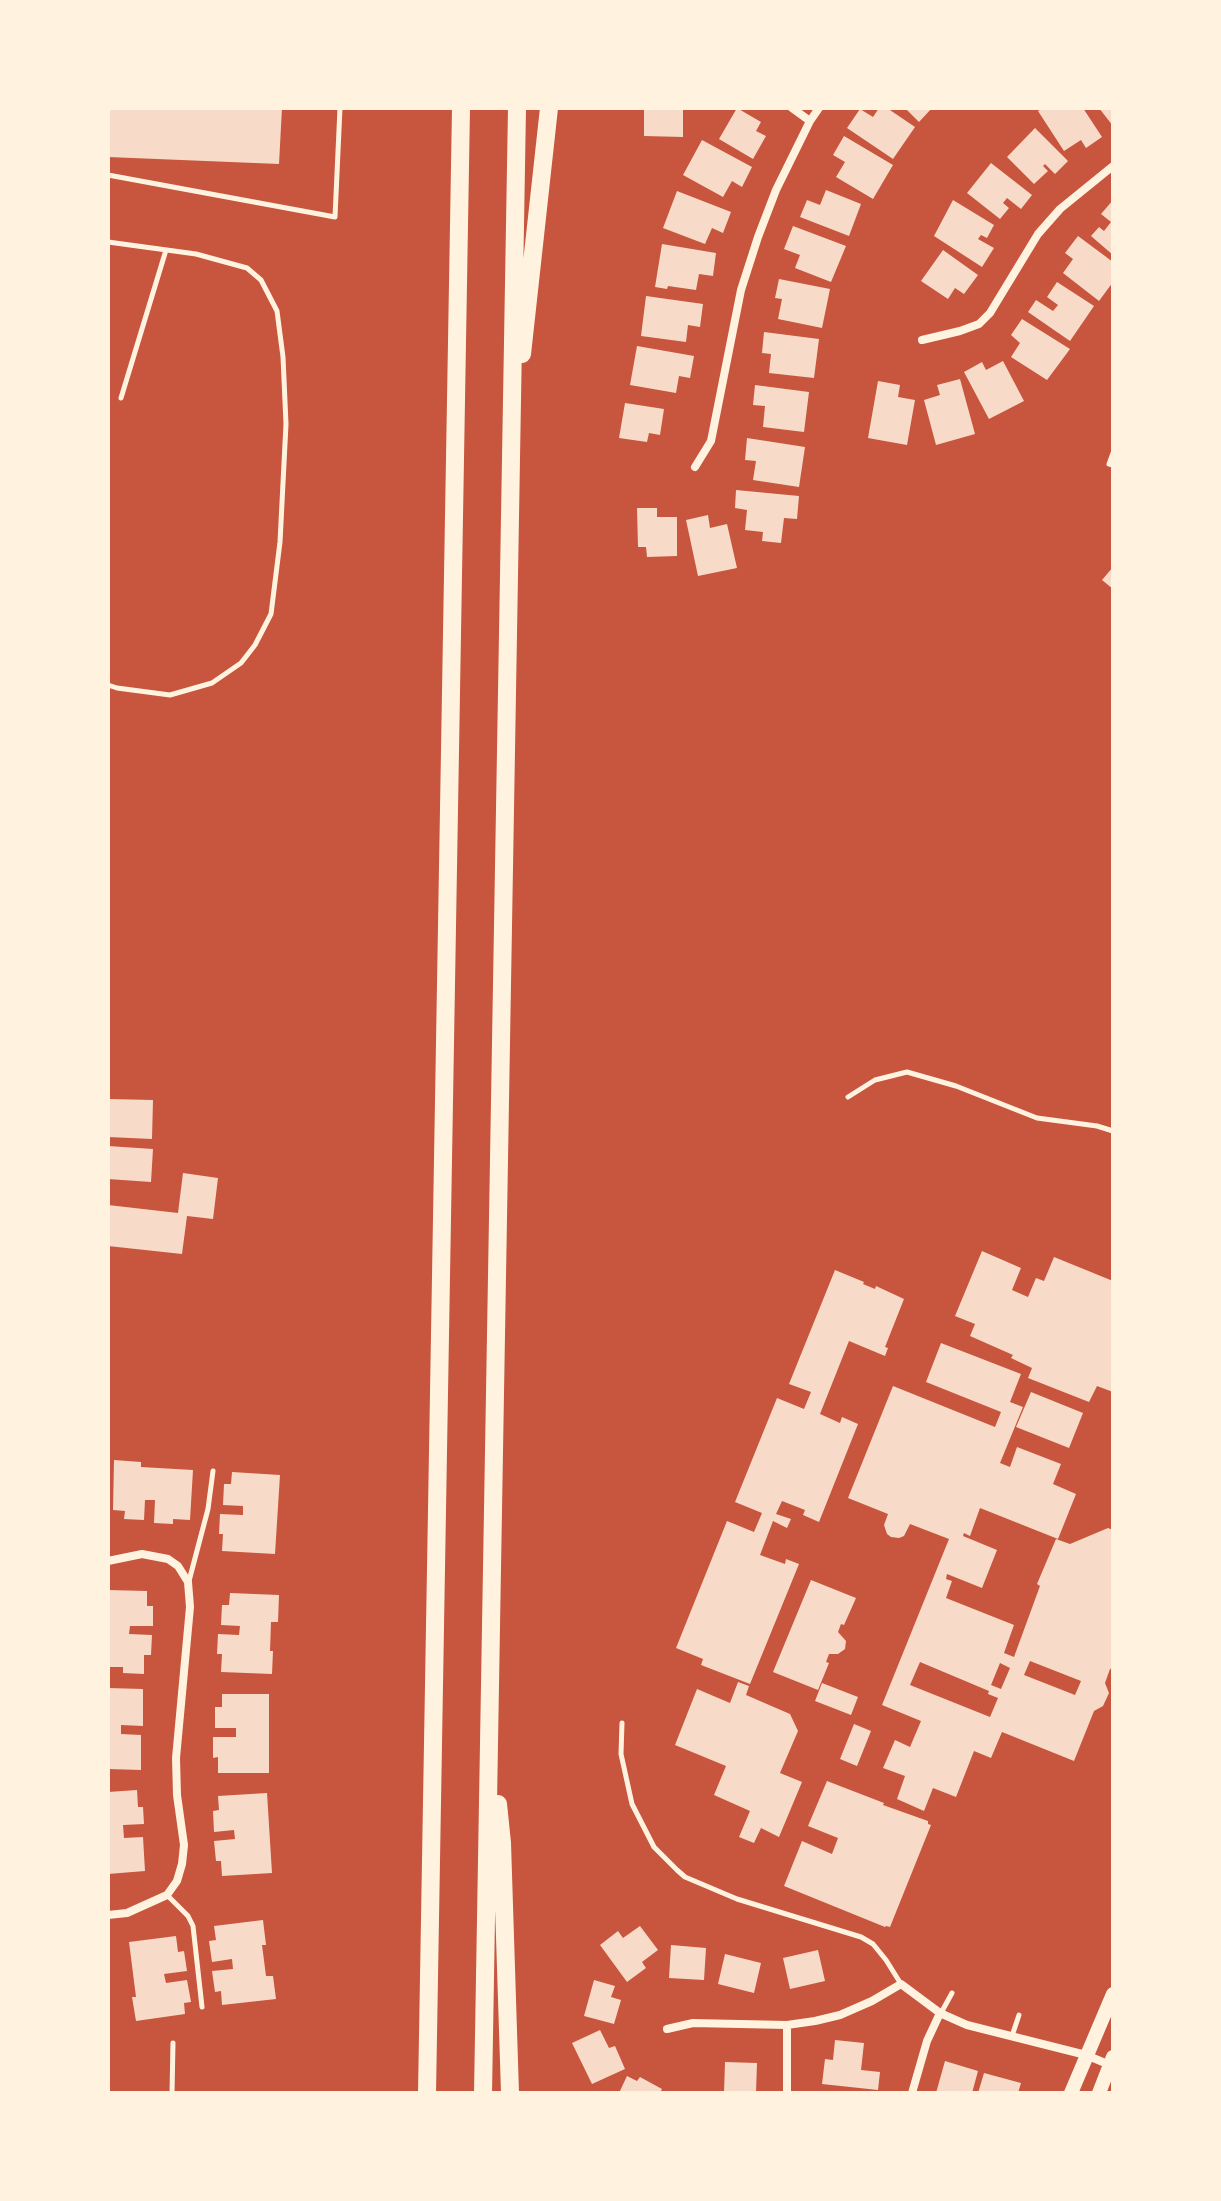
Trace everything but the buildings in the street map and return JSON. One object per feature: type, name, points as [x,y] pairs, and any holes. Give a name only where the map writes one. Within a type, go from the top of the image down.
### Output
[{"type":"highway","points":[[427,2093],[461,108]]},
{"type":"highway","points":[[483,2093],[517,108]]},
{"type":"highway","points":[[512,432],[529,309],[549,108]]},
{"type":"highway","points":[[489,1705],[502,1843],[510,2093]]},
{"type":"main road","points":[[1071,2093],[1113,1994]]},
{"type":"main road","points":[[1099,2093],[1111,2061]]},
{"type":"street","points":[[792,108],[810,121]]},
{"type":"street","points":[[695,467],[711,441],[741,290],[758,237],[776,190],[819,108]]},
{"type":"street","points":[[922,340],[979,324],[990,313],[1038,234],[1052,217],[1113,166]]},
{"type":"street","points":[[108,1561],[135,1554],[168,1559],[178,1566],[188,1582],[190,1607],[176,1758],[183,1855],[177,1881],[167,1895],[144,1907],[108,1915]]},
{"type":"street","points":[[667,2029],[693,2023],[787,2025],[840,2015],[901,1984],[940,2013],[967,2025],[1111,2061]]},
{"type":"street","points":[[912,2093],[927,2041],[940,2013]]},
{"type":"street","points":[[787,2025],[787,2093]]},
{"type":"lane","points":[[108,175],[335,217],[340,108]]},
{"type":"lane","points":[[108,242],[196,254],[247,268],[261,280],[277,311],[286,424],[280,542],[271,614],[255,645],[241,663],[212,683],[170,695],[108,685]]},
{"type":"lane","points":[[121,398],[166,250]]},
{"type":"lane","points":[[1113,453],[1109,464],[1113,465]]},
{"type":"lane","points":[[848,1097],[875,1080],[907,1072],[956,1086],[1037,1118],[1113,1131]]},
{"type":"lane","points":[[188,1582],[208,1509],[213,1471]]},
{"type":"lane","points":[[622,1723],[621,1754],[632,1804],[654,1847],[677,1870],[685,1877],[737,1899],[861,1937],[873,1944],[901,1984]]},
{"type":"lane","points":[[167,1895],[188,1916],[193,1926],[202,2007]]},
{"type":"lane","points":[[940,2013],[952,1993]]},
{"type":"lane","points":[[1012,2036],[1019,2015]]},
{"type":"lane","points":[[172,2093],[173,2043]]}]
